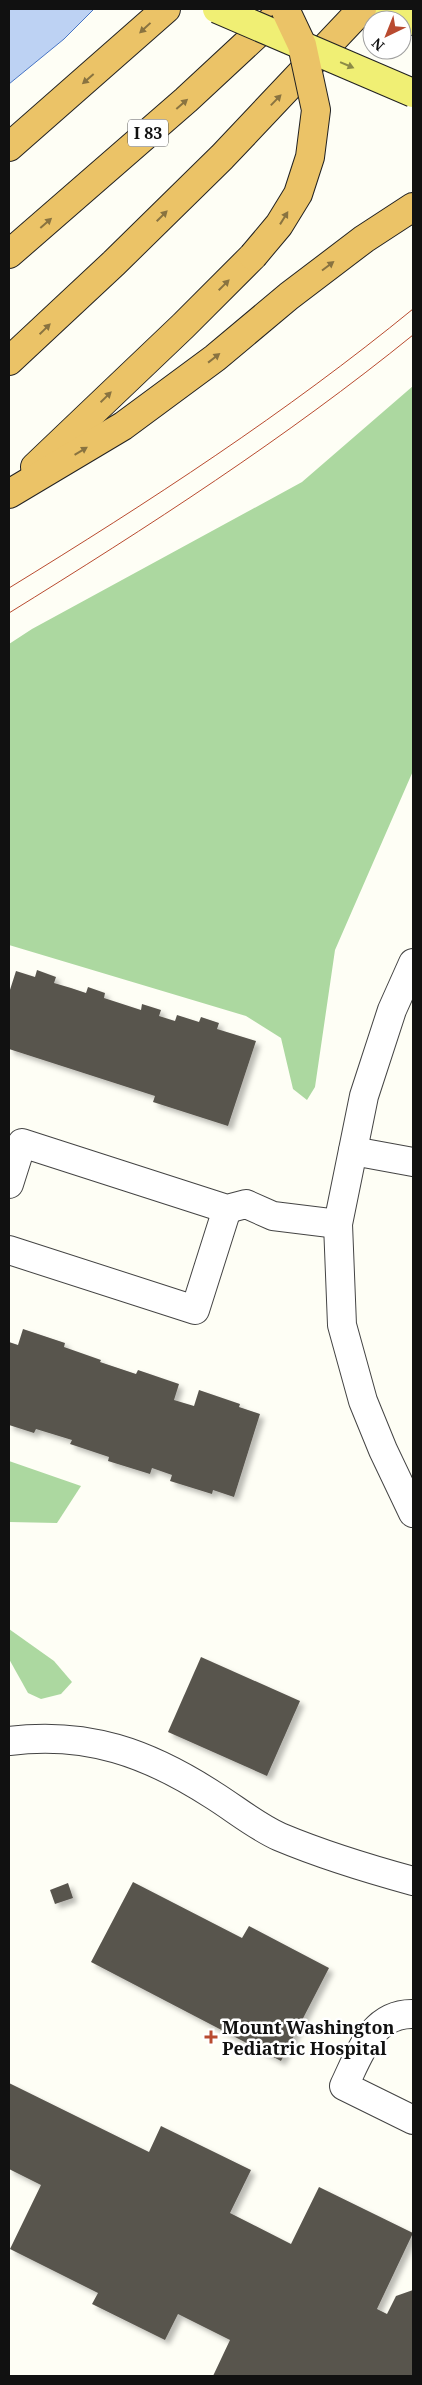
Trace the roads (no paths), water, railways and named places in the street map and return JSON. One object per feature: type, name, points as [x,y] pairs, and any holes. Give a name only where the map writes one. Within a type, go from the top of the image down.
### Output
[{"type":"highway","points":[[9,147],[166,9]]},
{"type":"highway","points":[[9,493],[253,256],[279,225],[298,194],[310,157],[316,110],[302,45],[285,9]]},
{"type":"highway","name":"I 83","points":[[9,254],[186,100],[285,9]]},
{"type":"highway","points":[[9,361],[222,157],[362,9]]},
{"type":"highway","points":[[9,493],[123,426],[215,358],[289,296],[364,239],[413,207]]},
{"type":"main road","points":[[217,9],[413,93]]},
{"type":"main road","points":[[387,9],[413,21]]},
{"type":"street","points":[[413,963],[392,1010],[367,1087],[338,1224],[342,1325],[363,1401],[382,1450],[413,1513]]},
{"type":"street","points":[[9,1184],[22,1143],[227,1210],[246,1204],[273,1216],[338,1224]]},
{"type":"street","points":[[353,1151],[413,1162]]},
{"type":"street","points":[[9,1250],[195,1310],[227,1210]]},
{"type":"street","points":[[9,1741],[37,1737],[88,1742],[132,1753],[176,1772],[278,1837],[413,1881]]},
{"type":"street","points":[[413,2014],[403,2014],[382,2022],[367,2039],[344,2086],[413,2120]]},
{"type":"water","points":[[9,9],[94,9],[64,39],[9,84]]},
{"type":"tram line","points":[[9,588],[113,523],[216,455],[316,384],[413,309]]},
{"type":"tram line","points":[[9,613],[113,548],[266,446],[413,335]]},
{"type":"place","name":"Mount Washington Pediatric Hospital","points":[[211,2037]]}]
